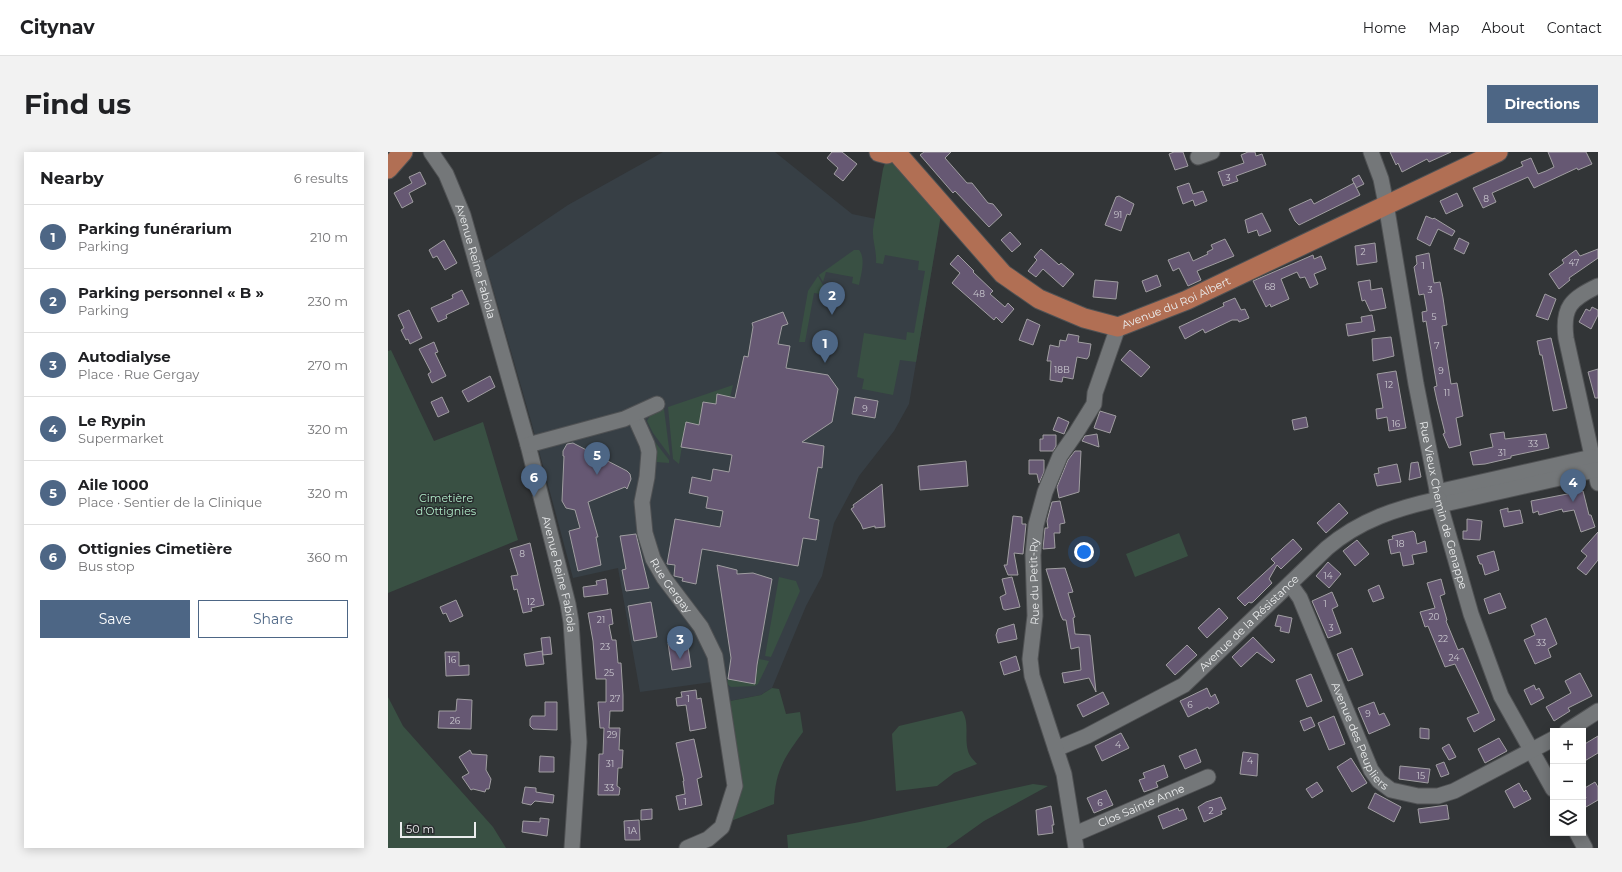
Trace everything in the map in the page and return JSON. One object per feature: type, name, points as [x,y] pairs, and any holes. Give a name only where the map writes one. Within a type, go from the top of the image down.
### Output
[{"type":"main road","points":[[388,169],[403,152]]},
{"type":"main road","points":[[879,152],[887,154],[892,152]]},
{"type":"main road","name":"Avenue du Roi Albert","points":[[896,152],[1003,274],[1040,299],[1084,318],[1118,327],[1187,300],[1498,152]]},
{"type":"street","name":"Avenue Reine Fabiola","points":[[431,152],[446,174],[463,215],[528,445],[558,559],[571,622],[579,742],[572,848]]},
{"type":"street","points":[[1198,157],[1212,152]]},
{"type":"street","name":"Rue Vieux Chemin de Genappe","points":[[1371,152],[1381,179],[1386,204],[1416,384],[1439,499],[1471,614],[1500,696],[1532,749],[1550,783]]},
{"type":"street","name":"Avenue de la Résistance","points":[[1056,749],[1087,736],[1177,690],[1327,548],[1362,524],[1389,512],[1439,499],[1514,482],[1595,470],[1564,323],[1567,309],[1575,300],[1580,295],[1598,286]]},
{"type":"street","name":"Rue du Petit-Ry","points":[[1075,841],[1064,774],[1032,676],[1030,659],[1035,616],[1033,555],[1036,525],[1045,492],[1060,456],[1094,404],[1095,392],[1118,327]]},
{"type":"street","points":[[528,445],[589,429],[634,415],[657,404]]},
{"type":"street","name":"Rue Gergay","points":[[634,415],[649,452],[647,477],[642,502],[645,533],[653,559],[664,578],[701,627],[715,656],[735,786],[722,827],[706,843],[688,848]]},
{"type":"street","name":"Avenue des Peupliers","points":[[1290,584],[1300,598],[1371,770],[1385,786],[1400,793],[1418,796],[1446,794],[1550,740]]},
{"type":"street","points":[[1572,728],[1598,711]]},
{"type":"street","name":"Clos Sainte Anne","points":[[1075,841],[1208,777]]},
{"type":"street","points":[[1579,836],[1585,848]]},
{"type":"shaded area","points":[[663,152],[775,152],[852,214],[938,232],[909,404],[894,431],[859,476],[834,523],[822,576],[806,606],[772,688],[761,695],[730,701],[726,680],[640,692],[618,568],[573,578],[531,421],[485,261],[568,205]]},
{"type":"green space","points":[[889,161],[902,171],[941,215],[916,362],[900,360],[893,395],[862,389],[864,379],[857,377],[864,333],[906,340],[907,332],[914,333],[925,271],[918,270],[919,261],[885,255],[883,264],[876,263],[873,229],[883,169],[885,163]]},
{"type":"green space","points":[[854,250],[859,250],[863,262],[859,285],[852,283],[853,277],[826,272],[823,282],[819,275]]},
{"type":"green space","points":[[818,276],[823,285],[821,294],[814,293],[805,342],[799,342],[808,291]]},
{"type":"green space","name":"Cimetière d'Ottignies","points":[[391,350],[434,441],[483,422],[518,540],[388,593],[388,351]]},
{"type":"green space","points":[[733,385],[730,397],[736,431],[686,423],[679,464],[673,459],[668,407]]},
{"type":"green space","points":[[664,409],[670,456],[653,433],[647,421],[651,414]]},
{"type":"green space","points":[[655,442],[669,460],[669,463],[656,462]]},
{"type":"green space","points":[[1179,533],[1188,556],[1135,577],[1126,554]]},
{"type":"green space","points":[[779,577],[796,581],[800,591],[771,657],[765,656]]},
{"type":"green space","points":[[759,659],[769,661],[758,684],[755,686],[731,687],[727,684],[728,679],[755,684]]},
{"type":"green space","points":[[772,688],[779,689],[786,714],[800,712],[803,732],[782,765],[776,782],[774,804],[731,821],[738,764],[730,701],[761,695]]},
{"type":"green space","points":[[388,697],[403,726],[493,827],[506,848],[388,848]]},
{"type":"green space","points":[[962,711],[966,720],[966,741],[968,751],[970,756],[977,764],[954,773],[937,786],[896,791],[892,734],[899,726]]},
{"type":"green space","points":[[1033,784],[1048,786],[984,821],[946,848],[788,848],[787,835],[860,822]]},
{"type":"building","points":[[832,152],[842,152],[857,164],[843,181],[834,174],[838,168],[827,158]]},
{"type":"building","points":[[924,152],[951,152],[945,158],[967,183],[972,183],[988,203],[993,204],[1002,215],[989,227],[955,191],[953,193],[920,155]]},
{"type":"building","points":[[1174,152],[1183,152],[1188,166],[1175,170],[1169,154]]},
{"type":"building","points":[[1248,152],[1255,152],[1256,156],[1262,154],[1266,165],[1236,176],[1238,181],[1223,186],[1218,172],[1244,163],[1241,155]]},
{"type":"building","points":[[1390,152],[1451,152],[1429,162],[1427,159],[1402,172],[1398,163],[1396,165]]},
{"type":"building","points":[[1548,152],[1586,152],[1592,164],[1578,170],[1577,168],[1534,188],[1528,177],[1492,193],[1496,202],[1483,208],[1473,188],[1523,166],[1521,162],[1531,158],[1538,174],[1546,171],[1554,167]]},
{"type":"building","points":[[420,172],[426,184],[409,193],[413,202],[402,208],[394,193],[412,183],[409,177]]},
{"type":"building","points":[[1359,175],[1364,184],[1356,188],[1352,179]]},
{"type":"building","points":[[1189,183],[1193,194],[1203,191],[1207,201],[1195,206],[1193,200],[1183,204],[1177,187]]},
{"type":"building","points":[[1354,183],[1360,195],[1299,225],[1295,221],[1289,209],[1311,199],[1314,204]]},
{"type":"building","points":[[1457,193],[1463,206],[1446,214],[1440,201]]},
{"type":"building","points":[[1119,196],[1134,204],[1130,215],[1127,214],[1121,231],[1105,225],[1116,197]]},
{"type":"building","points":[[1262,213],[1271,231],[1259,236],[1257,230],[1248,233],[1245,220]]},
{"type":"building","points":[[1426,216],[1433,219],[1434,218],[1455,231],[1452,236],[1438,229],[1430,246],[1417,239]]},
{"type":"building","points":[[1010,232],[1021,244],[1012,252],[1001,240]]},
{"type":"building","points":[[1459,238],[1469,243],[1464,254],[1454,249]]},
{"type":"building","points":[[1225,239],[1234,256],[1197,271],[1201,280],[1188,286],[1179,268],[1173,271],[1168,260],[1189,252],[1193,261],[1208,254],[1207,252],[1213,249],[1211,245]]},
{"type":"building","points":[[444,240],[457,263],[445,270],[437,256],[433,258],[429,250]]},
{"type":"building","points":[[1375,243],[1377,262],[1357,265],[1355,246]]},
{"type":"building","points":[[1041,249],[1059,265],[1061,263],[1074,274],[1063,287],[1043,269],[1036,277],[1028,271],[1037,260],[1034,257]]},
{"type":"building","points":[[1598,249],[1598,258],[1569,278],[1570,280],[1559,289],[1549,274],[1564,263],[1562,260],[1576,250],[1580,256]]},
{"type":"building","points":[[1429,253],[1434,283],[1440,282],[1443,298],[1447,325],[1442,326],[1451,384],[1457,383],[1463,416],[1456,418],[1461,445],[1449,448],[1443,434],[1445,433],[1434,387],[1437,386],[1426,321],[1423,322],[1422,312],[1427,311],[1424,294],[1419,295],[1414,267],[1417,264],[1416,256]]},
{"type":"building","points":[[958,255],[993,291],[990,294],[1005,307],[1008,303],[1014,309],[1002,323],[996,317],[994,320],[952,283],[960,273],[950,264]]},
{"type":"building","points":[[1313,255],[1314,259],[1321,256],[1326,269],[1314,274],[1318,284],[1310,288],[1305,277],[1300,278],[1297,272],[1281,279],[1289,299],[1271,307],[1270,304],[1266,307],[1253,281]]},
{"type":"building","points":[[1157,275],[1161,286],[1146,292],[1142,281]]},
{"type":"building","points":[[1095,280],[1118,282],[1116,299],[1093,297]]},
{"type":"building","points":[[1370,280],[1371,290],[1382,288],[1386,308],[1370,311],[1365,300],[1362,301],[1358,282]]},
{"type":"building","points":[[462,290],[469,304],[446,315],[447,318],[438,322],[431,308],[453,298],[452,295]]},
{"type":"building","points":[[1545,294],[1556,299],[1548,320],[1536,316]]},
{"type":"building","points":[[1235,298],[1241,310],[1245,309],[1249,318],[1239,322],[1238,320],[1232,320],[1205,333],[1203,329],[1185,339],[1179,327],[1224,306],[1223,303]]},
{"type":"building","points":[[1592,307],[1598,310],[1598,315],[1591,329],[1579,322],[1586,309],[1590,311]]},
{"type":"building","points":[[409,310],[422,338],[410,344],[408,339],[406,340],[401,330],[404,328],[398,315]]},
{"type":"building","points":[[783,312],[788,324],[782,326],[778,344],[790,346],[786,368],[828,375],[838,389],[832,422],[802,442],[824,446],[822,468],[818,467],[809,518],[819,520],[816,540],[803,538],[798,566],[702,549],[696,584],[682,581],[683,578],[674,576],[675,565],[667,564],[675,519],[720,527],[723,511],[706,508],[708,497],[689,493],[692,477],[711,481],[713,469],[729,472],[732,455],[681,447],[686,422],[699,425],[703,402],[716,404],[717,394],[735,398],[744,356],[748,357],[753,327],[752,323]]},
{"type":"building","points":[[1372,315],[1375,331],[1348,336],[1346,324],[1362,322],[1361,317]]},
{"type":"building","points":[[1027,319],[1040,325],[1033,345],[1019,340]]},
{"type":"building","points":[[1068,334],[1079,336],[1078,342],[1091,344],[1089,356],[1087,359],[1077,357],[1073,379],[1063,377],[1062,382],[1050,380],[1051,361],[1047,361],[1050,345],[1059,347],[1060,340],[1066,341]]},
{"type":"building","points":[[1391,337],[1394,356],[1373,361],[1372,339]]},
{"type":"building","points":[[1551,338],[1567,408],[1553,411],[1542,355],[1540,355],[1537,341]]},
{"type":"building","points":[[434,342],[438,352],[435,353],[446,376],[432,383],[428,374],[431,372],[419,349]]},
{"type":"building","points":[[1130,350],[1150,367],[1141,377],[1121,360]]},
{"type":"building","points":[[1598,369],[1598,398],[1595,398],[1588,372]]},
{"type":"building","points":[[1396,371],[1406,428],[1389,431],[1387,417],[1377,419],[1376,409],[1383,408],[1377,374]]},
{"type":"building","points":[[490,376],[495,387],[468,402],[462,391]]},
{"type":"building","points":[[442,397],[449,412],[438,417],[431,402]]},
{"type":"building","points":[[855,397],[878,401],[875,418],[852,414]]},
{"type":"building","points":[[1100,411],[1116,416],[1110,433],[1094,428]]},
{"type":"building","points":[[1058,417],[1069,422],[1064,434],[1053,430]]},
{"type":"building","points":[[1306,417],[1308,427],[1294,430],[1292,420]]},
{"type":"building","points":[[1504,432],[1505,439],[1546,434],[1549,448],[1511,456],[1511,458],[1485,464],[1473,465],[1470,452],[1493,447],[1490,434]]},
{"type":"building","points":[[1097,434],[1099,447],[1082,441],[1085,436]]},
{"type":"building","points":[[1043,435],[1056,435],[1056,446],[1053,451],[1040,451],[1040,439],[1043,439]]},
{"type":"building","points":[[573,443],[627,471],[630,474],[631,479],[627,489],[625,487],[588,502],[598,537],[596,537],[601,565],[578,571],[569,531],[580,528],[575,510],[566,508],[562,501],[563,451],[567,444]]},
{"type":"building","points":[[1075,451],[1081,451],[1079,492],[1059,498],[1057,487],[1068,460]]},
{"type":"building","points":[[1029,460],[1044,460],[1044,472],[1039,483],[1037,474],[1029,474]]},
{"type":"building","points":[[966,461],[968,486],[920,490],[918,466]]},
{"type":"building","points":[[1418,462],[1421,477],[1409,480],[1411,463]]},
{"type":"building","points":[[1397,464],[1401,482],[1377,486],[1374,474],[1379,473],[1378,468]]},
{"type":"building","points":[[882,484],[885,527],[875,528],[875,526],[863,529],[851,509],[854,507],[853,505]]},
{"type":"building","points":[[1583,491],[1589,515],[1591,515],[1595,527],[1581,532],[1574,510],[1563,512],[1562,509],[1539,515],[1538,511],[1533,513],[1531,501]]},
{"type":"building","points":[[1060,501],[1065,523],[1060,524],[1060,533],[1054,533],[1055,548],[1043,549],[1045,528],[1048,528],[1047,521],[1052,502]]},
{"type":"building","points":[[1339,503],[1348,513],[1326,533],[1317,523]]},
{"type":"building","points":[[1508,508],[1508,512],[1520,510],[1523,523],[1504,527],[1500,510]]},
{"type":"building","points":[[1013,516],[1022,517],[1022,524],[1026,524],[1023,554],[1014,553],[1018,575],[1008,575],[1004,565],[1007,565]]},
{"type":"building","points":[[1467,519],[1482,521],[1480,540],[1463,539],[1463,531],[1467,531]]},
{"type":"building","points":[[1413,531],[1415,533],[1417,544],[1425,541],[1427,552],[1412,555],[1414,564],[1403,566],[1400,552],[1391,554],[1388,540],[1393,539],[1392,536]]},
{"type":"building","points":[[1598,532],[1598,560],[1586,575],[1577,568],[1587,556],[1581,551]]},
{"type":"building","points":[[636,534],[649,588],[626,591],[622,570],[626,569],[620,536]]},
{"type":"building","points":[[1293,539],[1302,549],[1281,569],[1277,565],[1269,579],[1272,583],[1253,602],[1249,602],[1245,606],[1237,598],[1275,563],[1271,559]]},
{"type":"building","points":[[1357,540],[1369,554],[1355,566],[1343,551]]},
{"type":"building","points":[[530,543],[544,605],[531,608],[532,611],[523,613],[517,589],[514,590],[511,576],[518,575],[510,549]]},
{"type":"building","points":[[1494,551],[1499,570],[1485,575],[1482,564],[1480,564],[1477,556]]},
{"type":"building","points":[[1328,562],[1341,574],[1329,588],[1316,576]]},
{"type":"building","points":[[717,565],[737,570],[737,574],[753,573],[772,579],[755,684],[728,679],[731,658]]},
{"type":"building","points":[[1065,568],[1073,592],[1068,593],[1075,617],[1073,618],[1075,634],[1090,635],[1096,692],[1089,678],[1064,683],[1062,673],[1081,670],[1079,647],[1071,649],[1066,620],[1063,620],[1061,616],[1046,569]]},
{"type":"building","points":[[1012,577],[1020,607],[1005,610],[1003,609],[1000,597],[1006,594],[1002,579]]},
{"type":"building","points":[[606,579],[608,594],[584,597],[583,587],[597,585],[596,581]]},
{"type":"building","points":[[1441,579],[1445,594],[1440,596],[1447,620],[1446,621],[1458,650],[1463,648],[1495,720],[1474,732],[1467,718],[1479,713],[1455,664],[1445,667],[1428,626],[1425,627],[1420,612],[1435,608],[1427,583]]},
{"type":"building","points":[[1379,585],[1384,598],[1373,602],[1368,590]]},
{"type":"building","points":[[1332,592],[1338,606],[1332,609],[1341,633],[1328,638],[1312,601]]},
{"type":"building","points":[[1500,593],[1506,608],[1489,614],[1484,599]]},
{"type":"building","points":[[456,600],[463,616],[450,622],[446,613],[443,614],[440,607]]},
{"type":"building","points":[[651,602],[657,637],[634,641],[628,606]]},
{"type":"building","points":[[1219,608],[1228,618],[1207,638],[1198,628]]},
{"type":"building","points":[[611,609],[613,624],[609,625],[612,640],[616,640],[618,663],[621,663],[623,711],[610,711],[609,728],[620,728],[619,750],[623,750],[622,768],[618,768],[617,786],[620,788],[619,795],[598,795],[599,754],[603,754],[604,728],[600,728],[598,702],[606,702],[606,679],[596,679],[593,641],[588,613]]},
{"type":"building","points":[[1278,615],[1292,618],[1289,633],[1280,631],[1281,627],[1275,626]]},
{"type":"building","points":[[1546,618],[1557,644],[1548,649],[1551,657],[1535,664],[1524,640],[1535,635],[1531,625]]},
{"type":"building","points":[[1014,624],[1017,639],[998,643],[996,635],[998,629]]},
{"type":"building","points":[[550,637],[552,654],[543,655],[541,638]]},
{"type":"building","points":[[1253,637],[1275,660],[1272,663],[1257,652],[1241,667],[1232,657]]},
{"type":"building","points":[[687,640],[691,667],[672,670],[668,643]]},
{"type":"building","points":[[1187,645],[1197,655],[1175,675],[1166,665]]},
{"type":"building","points":[[1352,648],[1363,675],[1348,681],[1337,654]]},
{"type":"building","points":[[542,651],[544,664],[526,666],[524,654]]},
{"type":"building","points":[[445,652],[459,652],[459,666],[469,665],[469,675],[446,676]]},
{"type":"building","points":[[1016,656],[1020,670],[1004,675],[1000,662]]},
{"type":"building","points":[[1580,673],[1592,696],[1568,708],[1570,711],[1554,721],[1546,707],[1571,693],[1565,681]]},
{"type":"building","points":[[1311,674],[1322,701],[1307,707],[1296,680]]},
{"type":"building","points":[[1534,685],[1536,690],[1539,688],[1544,698],[1531,705],[1524,690]]},
{"type":"building","points":[[1207,688],[1211,697],[1215,694],[1219,703],[1209,709],[1208,707],[1188,717],[1180,701]]},
{"type":"building","points":[[696,690],[697,699],[701,698],[706,728],[690,731],[686,705],[677,706],[676,698],[682,697],[681,692]]},
{"type":"building","points":[[1103,692],[1109,704],[1083,717],[1077,705]]},
{"type":"building","points":[[457,699],[472,700],[471,729],[438,728],[439,711],[456,711]]},
{"type":"building","points":[[545,702],[557,702],[557,730],[533,729],[530,726],[530,719],[532,716],[545,716]]},
{"type":"building","points":[[1374,702],[1379,715],[1384,713],[1390,725],[1369,734],[1358,708]]},
{"type":"building","points":[[1334,716],[1345,744],[1329,750],[1318,723]]},
{"type":"building","points":[[1311,717],[1315,726],[1304,731],[1300,721]]},
{"type":"building","points":[[1420,728],[1429,729],[1429,739],[1420,738]]},
{"type":"building","points":[[1121,733],[1129,748],[1102,761],[1095,746]]},
{"type":"building","points":[[1598,736],[1598,753],[1586,760],[1586,743]]},
{"type":"building","points":[[1499,738],[1507,751],[1485,763],[1478,749]]},
{"type":"building","points":[[694,739],[702,777],[697,779],[702,805],[679,810],[676,796],[685,794],[684,781],[676,743]]},
{"type":"building","points":[[1449,744],[1456,757],[1449,760],[1442,748]]},
{"type":"building","points":[[1196,749],[1201,762],[1185,769],[1179,756]]},
{"type":"building","points":[[470,750],[472,754],[487,755],[486,770],[491,779],[489,789],[486,789],[485,792],[473,789],[471,790],[462,777],[469,773],[459,757]]},
{"type":"building","points":[[1243,752],[1258,754],[1257,776],[1240,774]]},
{"type":"building","points":[[540,756],[554,757],[554,772],[539,772]]},
{"type":"building","points":[[1351,758],[1367,783],[1352,792],[1337,767]]},
{"type":"building","points":[[1444,762],[1449,774],[1441,777],[1436,765]]},
{"type":"building","points":[[1164,765],[1168,777],[1156,782],[1158,787],[1144,792],[1139,780],[1145,778],[1143,773]]},
{"type":"building","points":[[1400,766],[1430,769],[1428,783],[1399,779]]},
{"type":"building","points":[[1317,782],[1323,791],[1312,798],[1306,789]]},
{"type":"building","points":[[1595,782],[1598,787],[1598,800],[1586,807],[1586,798],[1586,787]]},
{"type":"building","points":[[1519,783],[1524,792],[1526,790],[1531,799],[1514,808],[1505,791]]},
{"type":"building","points":[[525,787],[536,788],[536,792],[554,795],[553,803],[535,801],[531,805],[522,803]]},
{"type":"building","points":[[1106,790],[1113,805],[1094,813],[1087,798]]},
{"type":"building","points":[[1375,793],[1401,807],[1394,822],[1368,808]]},
{"type":"building","points":[[1221,797],[1226,809],[1221,811],[1222,814],[1204,822],[1198,807],[1206,802]]},
{"type":"building","points":[[1447,805],[1449,819],[1420,823],[1418,809]]},
{"type":"building","points":[[1051,806],[1054,825],[1052,825],[1053,833],[1038,835],[1036,810]]},
{"type":"building","points":[[1178,808],[1179,811],[1183,809],[1187,819],[1163,829],[1158,816]]},
{"type":"building","points":[[652,809],[652,819],[641,820],[641,810]]},
{"type":"building","points":[[540,818],[549,819],[547,836],[522,832],[523,821],[540,822]]},
{"type":"building","points":[[639,820],[640,840],[625,840],[624,821]]},
{"type":"place","name":"Parking personnel « B »","points":[[832,315]]},
{"type":"place","name":"Parking funérarium","points":[[825,363]]},
{"type":"place","name":"Aile 1000","points":[[597,475]]},
{"type":"place","name":"Ottignies Cimetière","points":[[534,497]]},
{"type":"place","name":"Le Rypin","points":[[1573,502]]},
{"type":"place","name":"Autodialyse","points":[[680,659]]}]
